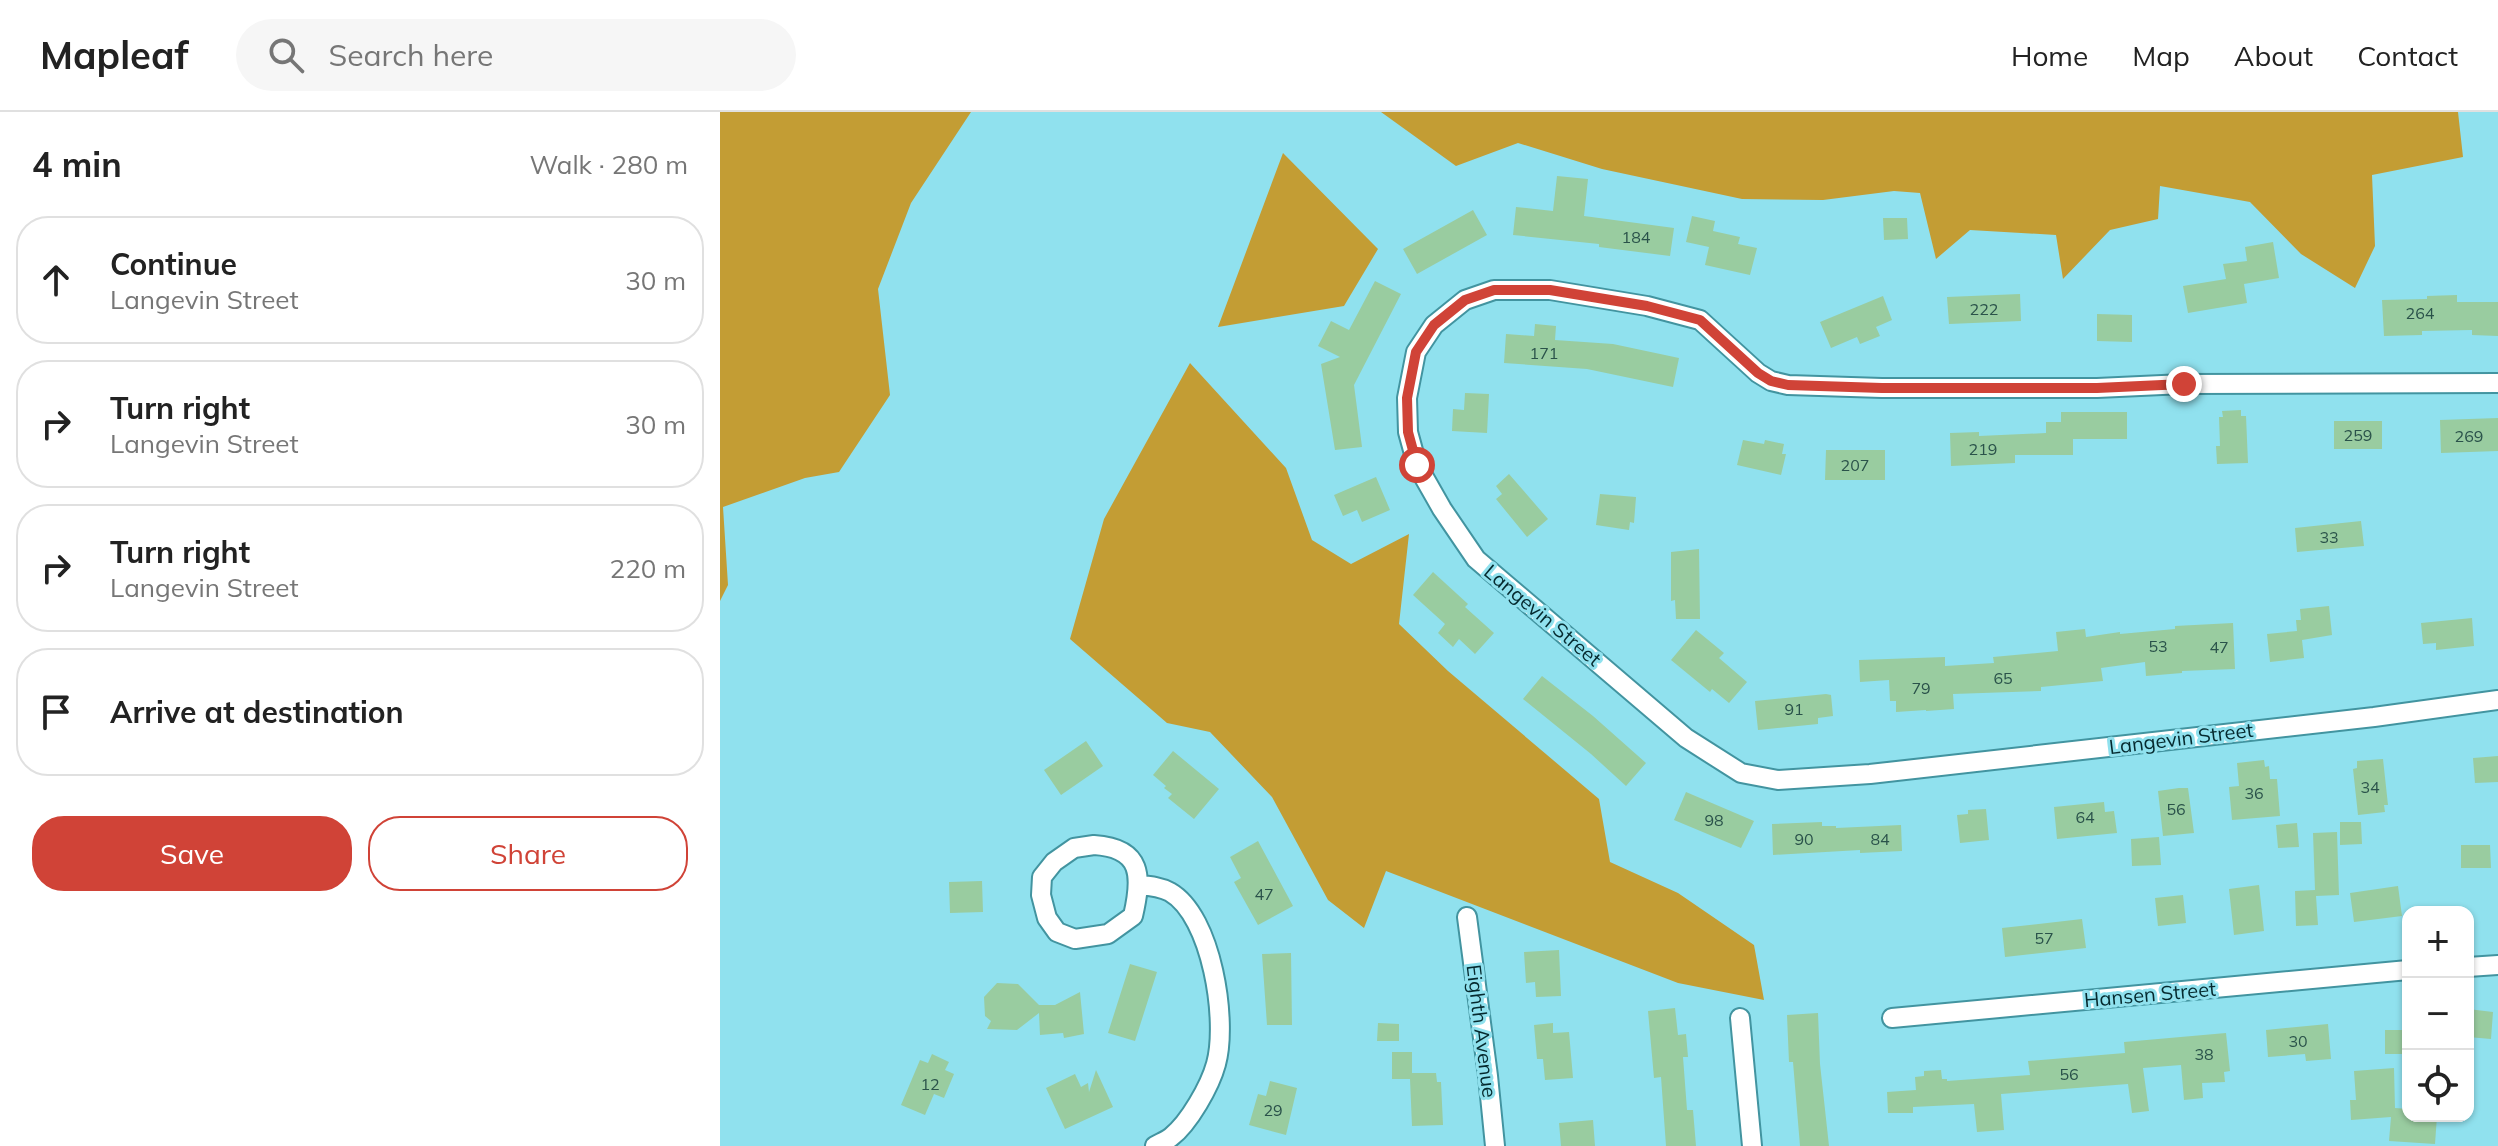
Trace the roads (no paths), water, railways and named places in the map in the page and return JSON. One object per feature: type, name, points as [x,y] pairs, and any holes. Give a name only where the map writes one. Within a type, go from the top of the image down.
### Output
[{"type":"street","name":"Langevin Street","points":[[2498,383],[2200,384],[2097,388],[1788,385],[1771,381],[1758,373],[1700,320],[1647,306],[1550,290],[1494,290],[1465,300],[1434,325],[1416,352],[1407,398],[1408,432],[1417,465],[1476,559],[1686,738],[1741,773],[1778,780],[1845,777],[2383,716],[2498,700]]},
{"type":"street","points":[[1094,845],[1112,846],[1123,851],[1133,861],[1140,885],[1133,916],[1108,934],[1075,939],[1057,932],[1047,918],[1041,895],[1042,877],[1054,862],[1074,848],[1094,845]]},
{"type":"street","points":[[1140,885],[1172,893],[1195,916],[1212,960],[1219,1021],[1216,1064],[1194,1111],[1172,1137],[1155,1146]]},
{"type":"street","name":"Eighth Avenue","points":[[1467,917],[1495,1146]]},
{"type":"street","points":[[2474,967],[2498,965]]},
{"type":"street","name":"Hansen Street","points":[[1892,1018],[2402,971]]},
{"type":"street","points":[[1740,1018],[1752,1146]]}]
